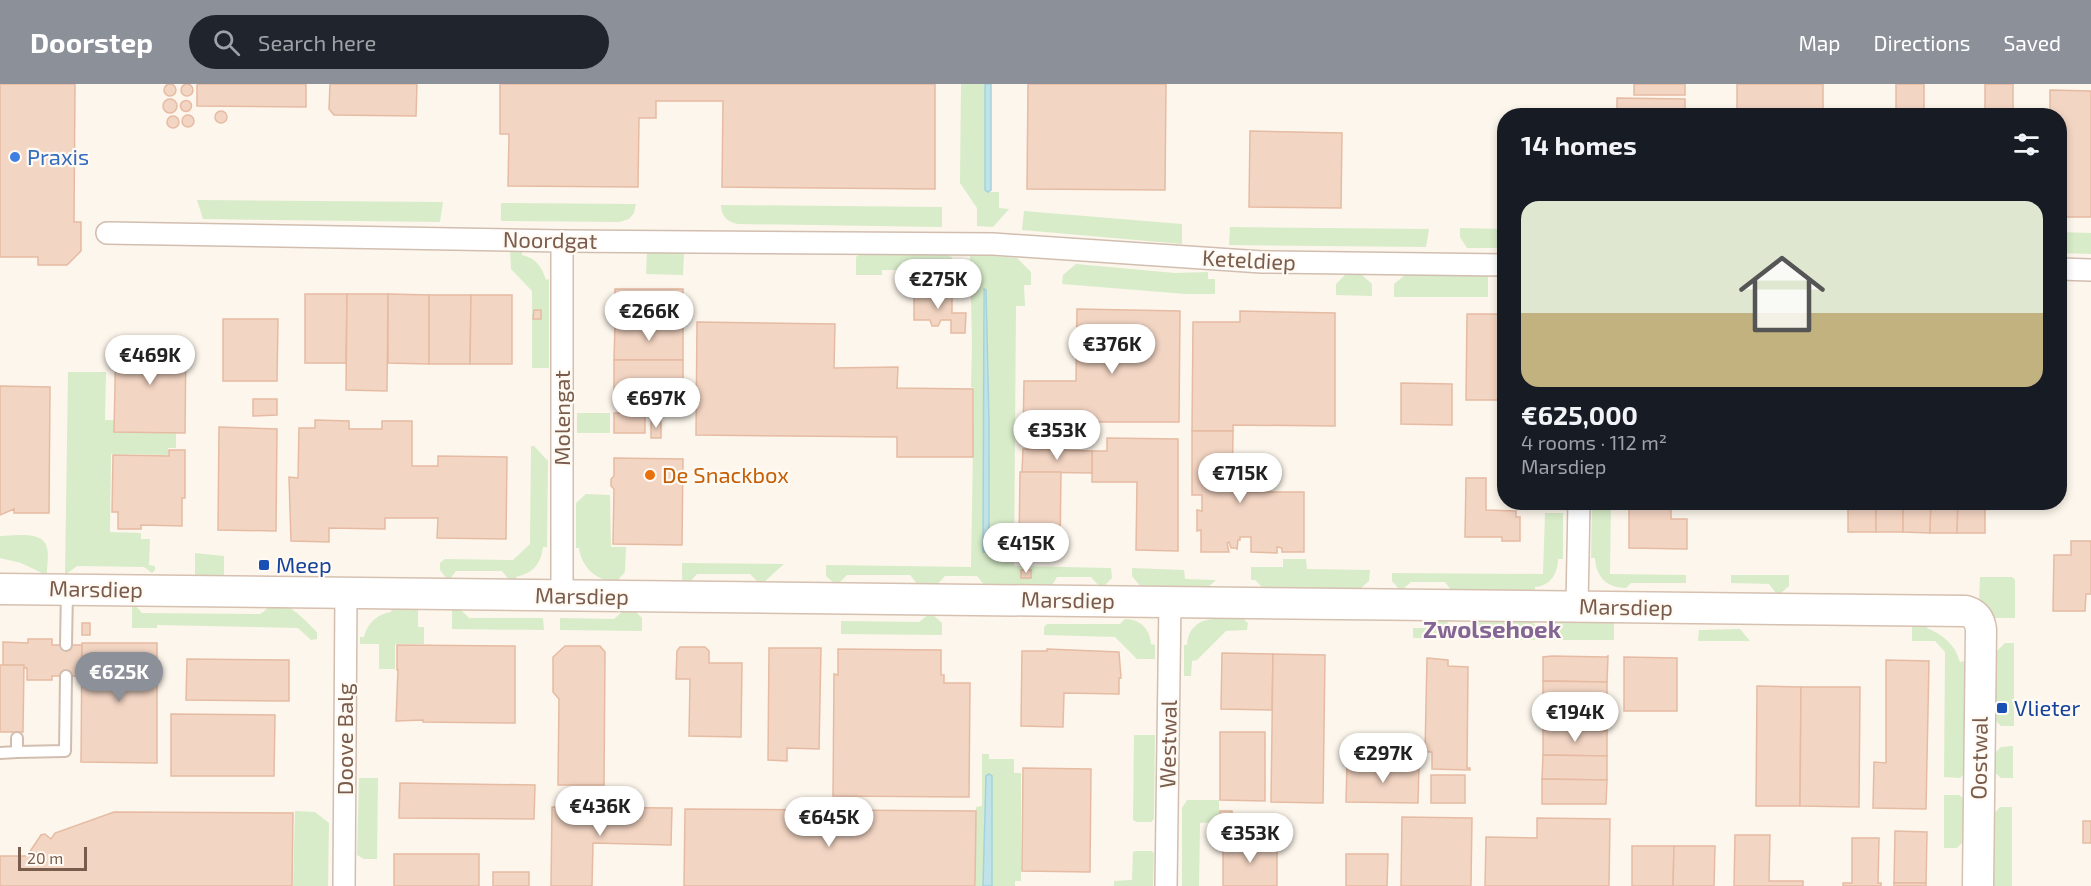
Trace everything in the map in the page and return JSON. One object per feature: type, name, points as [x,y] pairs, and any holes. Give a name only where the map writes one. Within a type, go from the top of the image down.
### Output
[{"type":"street","name":"Noordgat","points":[[107,233],[562,241],[993,244]]},
{"type":"street","name":"Molengat","points":[[562,241],[562,596]]},
{"type":"street","name":"Keteldiep","points":[[993,244],[1262,262],[1497,266]]},
{"type":"street","points":[[2067,269],[2091,270]]},
{"type":"street","points":[[1577,606],[1579,510]]},
{"type":"street","name":"Marsdiep","points":[[0,589],[1966,611],[1977,618],[1981,630]]},
{"type":"street","name":"Doove Balg","points":[[345,886],[346,593]]},
{"type":"street","name":"Westwal","points":[[1166,886],[1170,601]]},
{"type":"street","name":"Oostwal","points":[[1978,886],[1981,630]]},
{"type":"lane","points":[[66,645],[67,589]]},
{"type":"lane","points":[[0,753],[65,751],[66,676]]},
{"type":"lane","points":[[17,738],[17,753]]},
{"type":"green space","points":[[961,84],[985,84],[985,190],[999,192],[999,208],[1009,209],[993,227],[977,226],[977,208],[960,183]]},
{"type":"green space","points":[[197,200],[443,202],[440,222],[203,219]]},
{"type":"green space","points":[[501,203],[636,204],[634,213],[629,219],[619,222],[501,221]]},
{"type":"green space","points":[[721,205],[942,207],[942,227],[738,224],[725,218]]},
{"type":"green space","points":[[1024,211],[1182,224],[1182,244],[1022,230]]},
{"type":"green space","points":[[1230,227],[1429,229],[1426,247],[1229,245]]},
{"type":"green space","points":[[1460,228],[1497,229],[1497,248],[1467,248],[1460,237]]},
{"type":"green space","points":[[2067,232],[2091,233],[2091,254],[2067,253]]},
{"type":"green space","points":[[510,249],[522,249],[522,255],[535,261],[546,280],[549,279],[549,368],[532,368],[532,291],[511,269]]},
{"type":"green space","points":[[647,251],[684,252],[683,275],[646,274]]},
{"type":"green space","points":[[861,253],[948,254],[952,257],[952,268],[949,270],[882,270],[882,275],[856,275],[856,257]]},
{"type":"green space","points":[[970,254],[1017,258],[1031,272],[1031,285],[1024,285],[1025,306],[1016,306],[1014,566],[1111,568],[1112,578],[1103,587],[1091,577],[1057,577],[1051,587],[985,586],[977,576],[945,576],[936,586],[918,585],[910,575],[847,575],[835,584],[826,576],[826,565],[971,567],[974,388],[971,387]],"holes":[[[983,289],[986,290],[989,551],[983,552]]]},
{"type":"green space","points":[[1076,264],[1175,273],[1208,272],[1208,279],[1215,279],[1215,294],[1186,294],[1062,284],[1063,275]]},
{"type":"green space","points":[[1345,275],[1362,275],[1372,284],[1372,296],[1336,295],[1336,284]]},
{"type":"green space","points":[[1405,275],[1488,276],[1488,297],[1394,297],[1394,284]]},
{"type":"green space","points":[[68,372],[106,372],[105,420],[176,422],[176,448],[168,448],[168,455],[111,454],[110,532],[141,533],[141,539],[150,539],[149,565],[155,566],[152,573],[144,567],[77,566],[65,575]]},
{"type":"green space","points":[[577,413],[610,413],[610,433],[577,433]]},
{"type":"green space","points":[[531,446],[534,446],[548,461],[547,547],[543,547],[538,563],[527,573],[516,577],[516,581],[510,581],[502,571],[456,571],[450,579],[447,579],[440,570],[440,563],[445,559],[513,560],[530,544]]},
{"type":"green space","points":[[586,494],[610,495],[611,547],[626,547],[625,572],[616,582],[602,579],[591,572],[580,555],[579,548],[576,548],[576,503]]},
{"type":"green space","points":[[1592,510],[1611,510],[1610,574],[1686,575],[1686,583],[1631,583],[1626,588],[1613,586],[1600,576],[1595,558],[1591,558]]},
{"type":"green space","points":[[1545,513],[1563,513],[1563,559],[1558,559],[1557,570],[1549,582],[1535,587],[1535,591],[1451,590],[1445,582],[1411,582],[1403,589],[1399,589],[1392,581],[1392,573],[1543,574]]},
{"type":"green space","points":[[27,535],[45,542],[48,557],[47,573],[0,558],[0,536]]},
{"type":"green space","points":[[195,553],[224,556],[224,578],[195,576]]},
{"type":"green space","points":[[1283,559],[1306,559],[1307,569],[1370,570],[1369,581],[1360,589],[1263,588],[1255,580],[1251,580],[1251,567],[1283,567]]},
{"type":"green space","points":[[682,563],[784,564],[763,583],[759,583],[750,574],[697,574],[689,583],[685,583],[682,579]]},
{"type":"green space","points":[[1132,568],[1184,570],[1185,579],[1216,580],[1208,587],[1141,587],[1132,576]]},
{"type":"green space","points":[[1731,575],[1789,575],[1789,586],[1781,593],[1776,593],[1769,584],[1731,583]]},
{"type":"green space","points":[[1980,577],[2012,577],[2015,580],[2015,618],[1994,618],[1988,608],[1979,601]]},
{"type":"green space","points":[[278,604],[291,609],[302,618],[317,632],[317,639],[311,640],[298,628],[157,625],[157,628],[132,628],[132,605],[135,605],[142,613],[260,614],[272,605]]},
{"type":"green space","points":[[392,608],[418,609],[418,627],[424,627],[424,644],[395,644],[395,669],[379,669],[379,644],[360,644],[360,637],[364,637],[374,620],[391,612]]},
{"type":"green space","points":[[452,610],[461,610],[469,618],[543,618],[544,630],[452,629]]},
{"type":"green space","points":[[623,611],[635,611],[642,618],[642,631],[560,630],[560,618],[614,619]]},
{"type":"green space","points":[[929,614],[942,623],[942,635],[841,634],[841,621],[919,622]]},
{"type":"green space","points":[[1214,616],[1240,616],[1248,623],[1247,630],[1226,631],[1197,660],[1192,661],[1191,676],[1184,676],[1184,645],[1187,645],[1189,634],[1198,623],[1213,619]]},
{"type":"green space","points":[[1442,618],[1445,618],[1449,624],[1449,639],[1413,638],[1413,628],[1433,628]]},
{"type":"green space","points":[[1125,619],[1140,623],[1146,629],[1151,644],[1155,645],[1155,659],[1137,659],[1115,637],[1044,635],[1044,627],[1047,624],[1120,624]]},
{"type":"green space","points":[[1481,619],[1526,619],[1535,624],[1535,640],[1476,639],[1476,624]]},
{"type":"green space","points":[[1553,620],[1612,620],[1614,640],[1548,640],[1548,624]]},
{"type":"green space","points":[[1916,623],[1928,624],[1927,628],[1952,645],[1960,662],[1964,661],[1965,773],[1960,778],[1944,777],[1945,652],[1935,641],[1912,641],[1912,627]]},
{"type":"green space","points":[[1740,629],[1750,641],[1698,641],[1699,630]]},
{"type":"green space","points":[[2005,643],[2014,643],[2014,726],[2001,726],[1993,718],[1994,654]]},
{"type":"green space","points":[[1134,735],[1155,735],[1154,819],[1151,822],[1133,820]]},
{"type":"green space","points":[[2013,746],[2013,778],[2001,778],[1993,771],[1993,755],[2001,747]]},
{"type":"green space","points":[[982,754],[989,754],[989,759],[1014,759],[1014,773],[1021,773],[1021,881],[1015,881],[1015,886],[992,886],[992,776],[987,775],[983,886],[976,886],[976,807],[982,806]]},
{"type":"green space","points":[[359,778],[378,778],[377,859],[364,859],[357,855]]},
{"type":"green space","points":[[1944,795],[1959,795],[1964,799],[1964,841],[1957,848],[1944,848]]},
{"type":"green space","points":[[1187,800],[1219,800],[1219,822],[1200,823],[1199,886],[1182,886],[1182,808]]},
{"type":"green space","points":[[2000,807],[2012,807],[2012,886],[1991,886],[1993,815]]},
{"type":"green space","points":[[295,811],[315,812],[329,823],[328,886],[293,886]]},
{"type":"green space","points":[[1152,851],[1154,854],[1153,886],[1114,886],[1114,881],[1132,880],[1133,852]]},
{"type":"water","points":[[985,84],[991,84],[991,190],[988,192],[985,190]]},
{"type":"water","points":[[984,289],[986,290],[989,421],[989,552],[983,552]]},
{"type":"water","points":[[989,774],[992,776],[992,886],[983,886],[986,776]]},
{"type":"building","points":[[0,84],[75,84],[74,222],[81,222],[81,251],[67,265],[38,265],[38,257],[0,257]]},
{"type":"building","points":[[170,84],[176,90],[170,96],[164,90]]},
{"type":"building","points":[[187,84],[193,90],[187,96],[181,90]]},
{"type":"building","points":[[197,84],[306,84],[306,107],[197,106]]},
{"type":"building","points":[[330,84],[417,84],[416,116],[334,115],[329,109]]},
{"type":"building","points":[[500,84],[935,84],[935,189],[722,187],[723,101],[656,101],[656,118],[639,118],[638,187],[508,186],[509,134],[500,134]]},
{"type":"building","points":[[1028,84],[1166,84],[1165,190],[1027,189]]},
{"type":"building","points":[[1634,84],[1685,84],[1685,95],[1634,95]]},
{"type":"building","points":[[1737,84],[1823,84],[1823,108],[1737,108]]},
{"type":"building","points":[[1896,84],[1924,84],[1924,108],[1896,108]]},
{"type":"building","points":[[1985,84],[2013,84],[2013,108],[1985,108]]},
{"type":"building","points":[[2050,90],[2091,91],[2091,217],[2067,217],[2067,108],[2050,108]]},
{"type":"building","points":[[1617,98],[1685,99],[1685,108],[1617,108]]},
{"type":"building","points":[[170,99],[175,101],[177,106],[175,111],[170,113],[165,111],[163,106],[165,101]]},
{"type":"building","points":[[186,101],[190,102],[190,110],[186,111],[182,110],[181,106],[182,102]]},
{"type":"building","points":[[223,111],[227,117],[223,123],[219,123],[215,115]]},
{"type":"building","points":[[188,115],[194,121],[188,127],[182,121]]},
{"type":"building","points":[[173,116],[179,122],[173,128],[167,122]]},
{"type":"building","points":[[1250,131],[1342,133],[1341,208],[1249,207]]},
{"type":"building","points":[[615,289],[683,289],[683,325],[615,324]]},
{"type":"building","points":[[914,292],[952,293],[952,313],[966,313],[965,333],[951,333],[951,320],[941,320],[938,326],[932,326],[930,320],[914,320]]},
{"type":"building","points":[[305,294],[347,294],[346,363],[305,363]]},
{"type":"building","points":[[347,294],[388,294],[387,391],[346,390]]},
{"type":"building","points":[[388,294],[429,295],[429,364],[388,363]]},
{"type":"building","points":[[429,295],[471,295],[470,364],[429,364]]},
{"type":"building","points":[[471,295],[512,295],[512,364],[470,364]]},
{"type":"building","points":[[1077,309],[1180,311],[1179,422],[1093,422],[1094,435],[1023,435],[1024,381],[1076,381]]},
{"type":"building","points":[[534,310],[541,310],[541,319],[533,319]]},
{"type":"building","points":[[1240,311],[1335,313],[1335,426],[1233,425],[1233,431],[1192,431],[1193,322],[1240,322]]},
{"type":"building","points":[[1467,314],[1497,314],[1497,400],[1466,400]]},
{"type":"building","points":[[223,319],[278,319],[277,381],[223,381]]},
{"type":"building","points":[[697,322],[835,324],[834,368],[898,367],[897,388],[973,389],[973,457],[897,457],[897,437],[696,435]]},
{"type":"building","points":[[615,324],[683,325],[683,360],[614,360]]},
{"type":"building","points":[[116,338],[186,339],[185,433],[114,432]]},
{"type":"building","points":[[614,360],[683,360],[683,410],[659,410],[659,397],[614,396]]},
{"type":"building","points":[[1401,383],[1452,384],[1452,425],[1401,424]]},
{"type":"building","points":[[0,386],[50,387],[49,513],[14,513],[14,509],[0,515]]},
{"type":"building","points":[[253,399],[277,399],[277,415],[253,416]]},
{"type":"building","points":[[614,413],[645,413],[645,433],[614,433]]},
{"type":"building","points":[[315,420],[349,421],[349,429],[382,429],[382,421],[412,421],[412,466],[438,466],[438,456],[507,457],[506,539],[437,538],[438,518],[385,518],[385,529],[329,528],[329,542],[291,541],[289,477],[298,478],[299,428],[315,428]]},
{"type":"building","points":[[651,420],[661,420],[661,438],[651,438]]},
{"type":"building","points":[[219,427],[277,429],[276,531],[218,530]]},
{"type":"building","points":[[1192,431],[1233,431],[1232,492],[1304,492],[1304,552],[1282,552],[1282,548],[1277,547],[1277,553],[1251,552],[1251,537],[1240,537],[1237,550],[1237,548],[1231,548],[1229,542],[1227,543],[1229,552],[1201,552],[1201,530],[1197,531],[1197,510],[1202,511],[1202,495],[1192,495]]},
{"type":"building","points":[[1107,438],[1178,439],[1178,551],[1136,550],[1137,482],[1092,482],[1092,451],[1107,451]]},
{"type":"building","points":[[1023,449],[1092,451],[1092,473],[1022,472]]},
{"type":"building","points":[[169,450],[185,450],[185,498],[182,498],[182,526],[141,525],[141,529],[118,529],[118,512],[112,512],[113,455],[169,456]]},
{"type":"building","points":[[614,458],[683,459],[682,545],[613,544],[614,489],[611,486],[611,479],[614,476]]},
{"type":"building","points":[[1020,472],[1061,472],[1060,549],[1019,549]]},
{"type":"building","points":[[1466,478],[1486,478],[1486,510],[1516,511],[1516,517],[1520,517],[1520,541],[1502,541],[1502,537],[1465,537]]},
{"type":"building","points":[[1629,510],[1671,510],[1671,519],[1687,519],[1687,549],[1629,548]]},
{"type":"building","points":[[1848,510],[1876,510],[1876,532],[1848,532]]},
{"type":"building","points":[[1876,510],[1903,510],[1903,532],[1876,532]]},
{"type":"building","points":[[1903,510],[1931,510],[1930,533],[1903,532]]},
{"type":"building","points":[[1931,510],[1958,510],[1957,533],[1930,533]]},
{"type":"building","points":[[1958,510],[1985,510],[1985,533],[1957,533]]},
{"type":"building","points":[[2071,541],[2091,541],[2091,594],[2086,594],[2085,611],[2053,611],[2054,555],[2071,555]]},
{"type":"building","points":[[1021,570],[1031,570],[1031,578],[1021,578]]},
{"type":"building","points":[[82,623],[90,623],[90,635],[82,635]]},
{"type":"building","points":[[28,639],[52,639],[52,645],[82,645],[81,676],[52,676],[52,680],[27,680],[27,668],[3,668],[3,642],[28,643]]},
{"type":"building","points":[[82,643],[157,643],[157,763],[81,762]]},
{"type":"building","points":[[397,645],[515,646],[515,723],[396,721]]},
{"type":"building","points":[[565,646],[600,646],[605,652],[604,785],[558,785],[559,699],[553,692],[553,657]]},
{"type":"building","points":[[680,647],[705,647],[709,651],[709,663],[742,663],[741,737],[689,736],[690,679],[676,679],[677,651]]},
{"type":"building","points":[[769,648],[821,648],[819,749],[787,748],[787,761],[768,760]]},
{"type":"building","points":[[838,649],[941,650],[941,675],[944,675],[944,683],[970,683],[969,797],[833,796],[834,674],[838,675]]},
{"type":"building","points":[[1047,649],[1119,652],[1121,678],[1119,678],[1119,694],[1064,693],[1063,727],[1021,726],[1022,651],[1047,651]]},
{"type":"building","points":[[1222,653],[1273,654],[1272,710],[1221,709]]},
{"type":"building","points":[[1273,654],[1325,655],[1323,803],[1271,802]]},
{"type":"building","points":[[1608,656],[1607,682],[1543,681],[1543,657]]},
{"type":"building","points":[[1624,657],[1677,658],[1677,711],[1624,711]]},
{"type":"building","points":[[1427,658],[1448,660],[1448,666],[1468,667],[1467,768],[1470,770],[1432,769],[1432,752],[1425,752]]},
{"type":"building","points":[[187,659],[289,660],[289,701],[186,700]]},
{"type":"building","points":[[1886,660],[1929,661],[1926,809],[1873,808],[1874,762],[1886,763]]},
{"type":"building","points":[[0,665],[24,665],[23,732],[0,732]]},
{"type":"building","points":[[1543,681],[1607,682],[1607,706],[1543,706]]},
{"type":"building","points":[[1757,686],[1801,687],[1800,806],[1756,806]]},
{"type":"building","points":[[1801,687],[1860,687],[1859,807],[1800,806]]},
{"type":"building","points":[[1543,706],[1607,706],[1607,731],[1543,730]]},
{"type":"building","points":[[171,714],[275,715],[274,776],[171,776]]},
{"type":"building","points":[[1543,730],[1607,731],[1607,756],[1543,755]]},
{"type":"building","points":[[1220,732],[1265,732],[1265,801],[1220,800]]},
{"type":"building","points":[[1543,755],[1607,756],[1607,780],[1542,779]]},
{"type":"building","points":[[1347,765],[1419,765],[1418,803],[1346,802]]},
{"type":"building","points":[[1023,768],[1091,769],[1090,872],[1022,871]]},
{"type":"building","points":[[1431,775],[1465,775],[1465,803],[1431,803]]},
{"type":"building","points":[[1542,779],[1607,780],[1606,804],[1542,804]]},
{"type":"building","points":[[400,783],[535,785],[534,819],[399,818]]},
{"type":"building","points":[[552,807],[672,808],[671,845],[593,843],[592,886],[551,886]]},
{"type":"building","points":[[685,809],[976,811],[975,886],[684,886]]},
{"type":"building","points":[[1220,811],[1232,811],[1232,819],[1220,819]]},
{"type":"building","points":[[114,812],[293,813],[292,886],[0,886],[0,856],[27,856],[41,835],[45,834],[51,839],[55,833]]},
{"type":"building","points":[[1402,817],[1472,818],[1471,886],[1401,886]]},
{"type":"building","points":[[1537,818],[1610,819],[1609,886],[1485,886],[1486,837],[1537,838]]},
{"type":"building","points":[[2083,821],[2091,821],[2091,843],[2083,843]]},
{"type":"building","points":[[1895,831],[1927,832],[1926,883],[1894,883]]},
{"type":"building","points":[[1735,835],[1770,835],[1769,881],[1803,881],[1803,886],[1734,886]]},
{"type":"building","points":[[1852,838],[1879,838],[1878,883],[1881,883],[1881,886],[1843,886],[1843,883],[1852,883]]},
{"type":"building","points":[[1223,841],[1277,842],[1277,886],[1223,886]]},
{"type":"building","points":[[1632,846],[1674,846],[1673,886],[1632,886]]},
{"type":"building","points":[[1674,846],[1715,846],[1714,886],[1673,886]]},
{"type":"building","points":[[394,854],[479,854],[479,886],[394,886]]},
{"type":"building","points":[[1346,854],[1388,854],[1387,886],[1346,886]]},
{"type":"building","points":[[493,872],[529,872],[529,886],[493,886]]},
{"type":"building","points":[[1894,883],[1926,883],[1926,886],[1894,886]]},
{"type":"place","name":"Praxis","points":[[15,157]]},
{"type":"place","name":"De Snackbox","points":[[650,475]]},
{"type":"place","name":"Meep","points":[[264,565]]},
{"type":"place","name":"Vlieter","points":[[2002,708]]},
{"type":"district","name":"Zwolsehoek","points":[[1492,630]]}]
